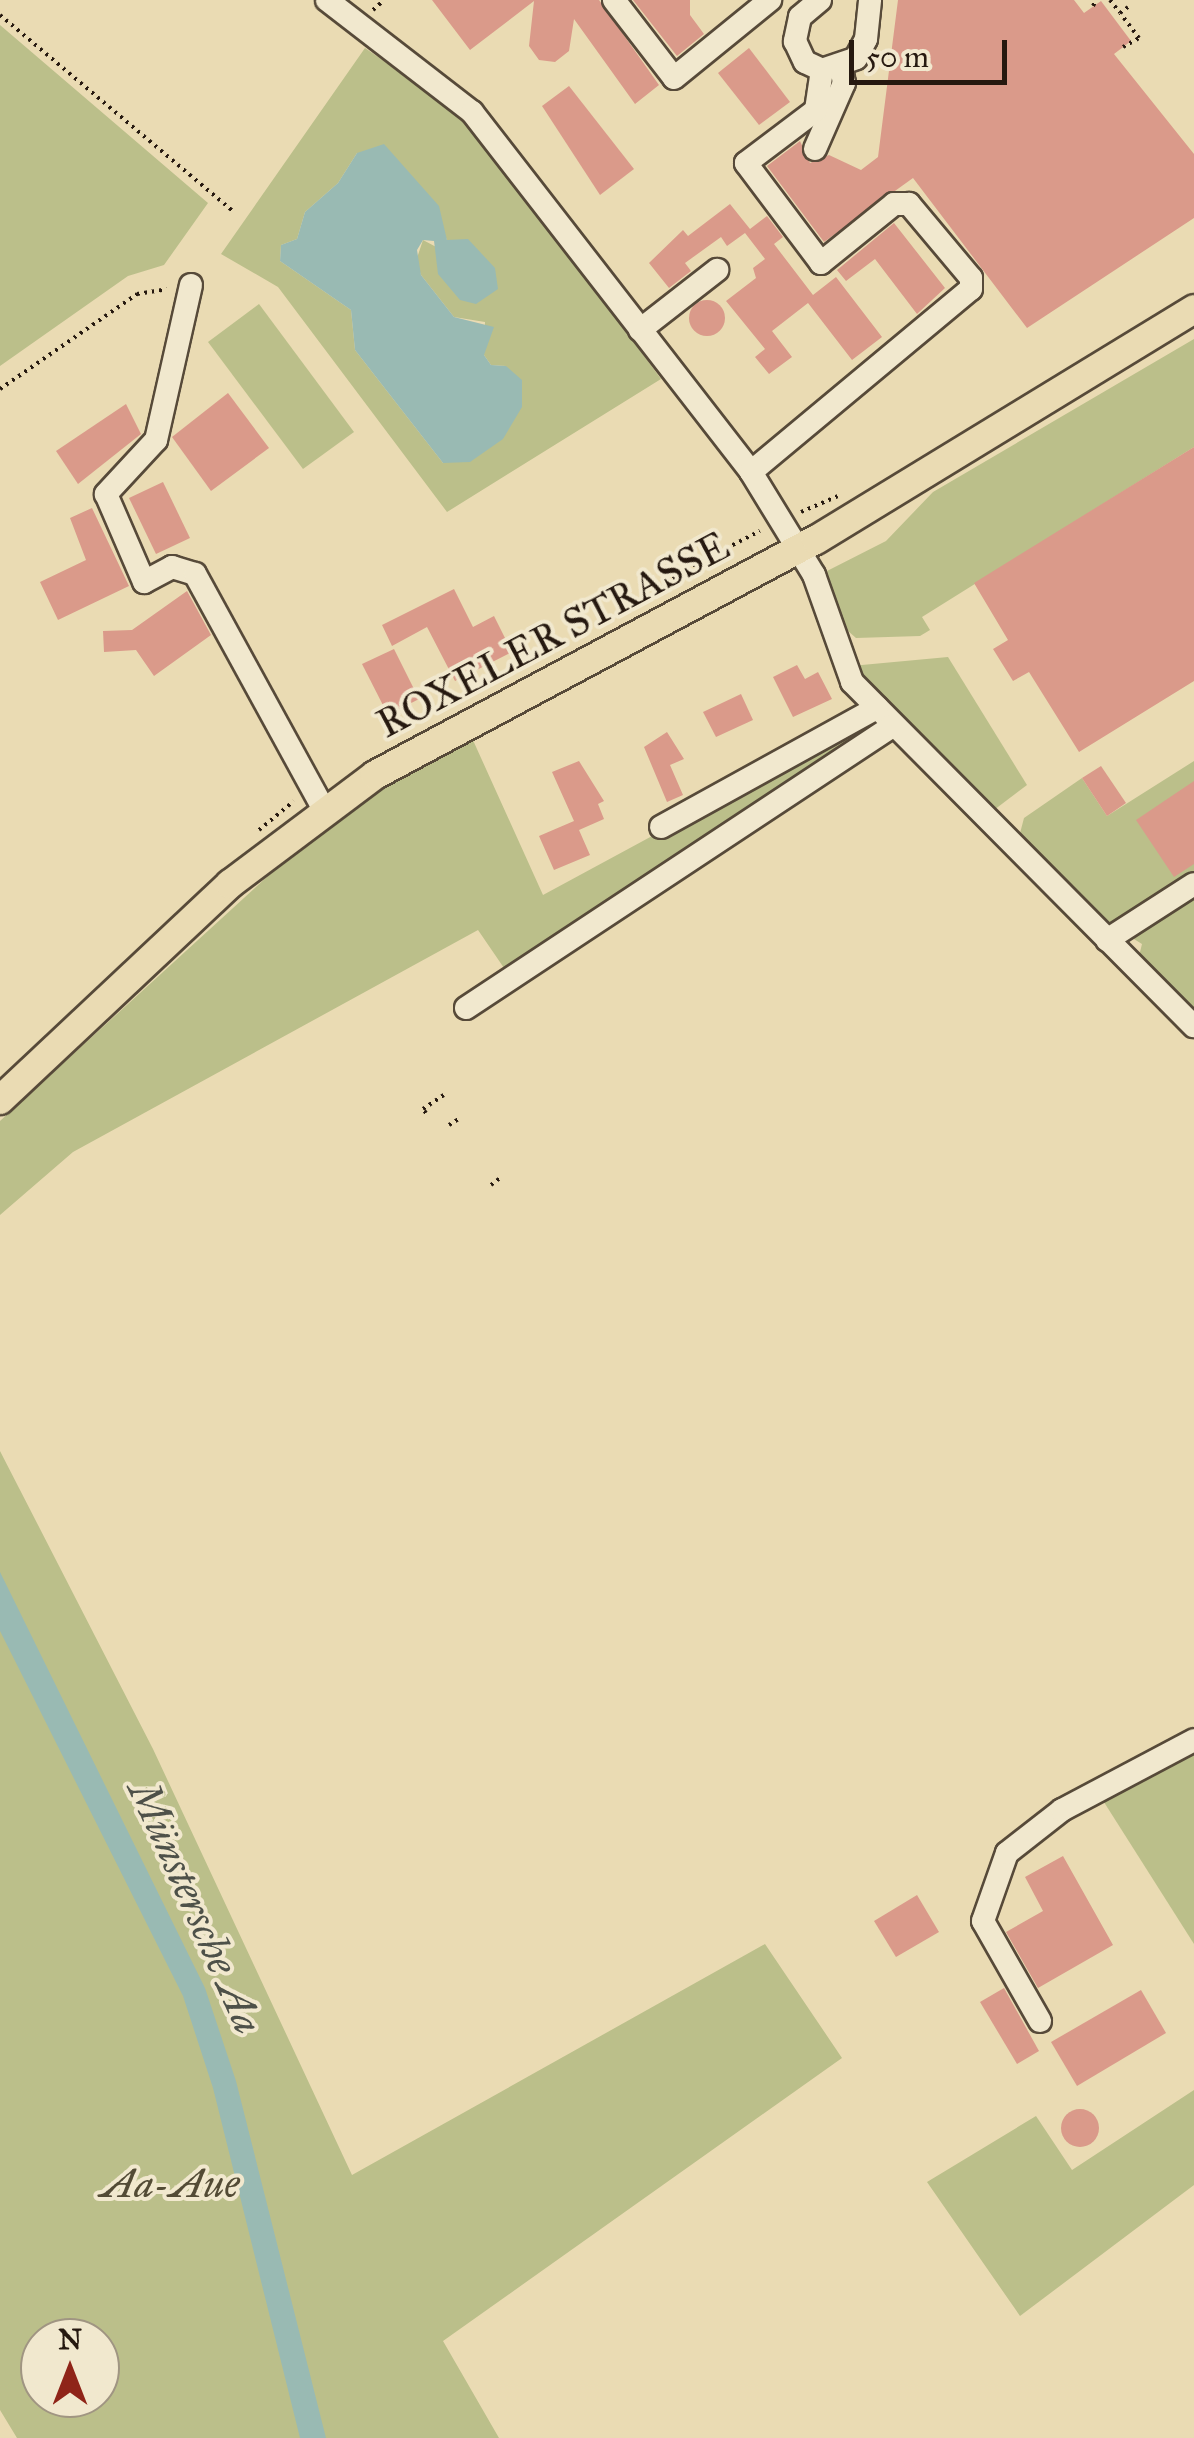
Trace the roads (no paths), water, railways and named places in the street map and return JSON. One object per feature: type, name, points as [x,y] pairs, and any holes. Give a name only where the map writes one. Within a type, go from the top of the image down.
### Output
[{"type":"main road","name":"ROXELER STRASSE","points":[[0,1100],[230,884],[324,810],[430,744],[800,549],[1194,309]]},
{"type":"street","points":[[327,0],[472,112],[751,472],[800,549],[837,653],[852,682],[1194,1026]]},
{"type":"street","points":[[614,0],[674,78],[770,0]]},
{"type":"street","points":[[815,149],[844,83],[831,69],[804,62],[795,41],[800,16],[820,0]]},
{"type":"street","points":[[751,472],[972,289],[971,278],[908,204],[894,204],[821,263],[746,163],[816,110],[831,69],[856,58],[866,39],[870,0]]},
{"type":"street","points":[[640,330],[717,270]]},
{"type":"street","points":[[191,285],[156,440],[106,494],[144,582],[172,567],[195,574],[324,810]]},
{"type":"street","points":[[660,827],[877,708]]},
{"type":"street","points":[[466,1008],[894,726]]},
{"type":"street","points":[[1108,940],[1194,884]]},
{"type":"street","points":[[1040,2021],[984,1922],[1006,1854],[1062,1810],[1194,1740]]},
{"type":"water","points":[[384,144],[439,206],[447,240],[468,239],[495,268],[498,289],[476,304],[460,300],[438,274],[434,241],[423,240],[417,250],[421,275],[454,317],[494,327],[484,355],[491,365],[506,366],[522,380],[522,407],[503,439],[470,462],[443,463],[355,350],[351,310],[280,261],[281,245],[297,239],[305,212],[338,183],[357,153]]},
{"type":"water","points":[[0,1572],[205,1988],[236,2081],[326,2438],[300,2438],[213,2088],[183,1996],[0,1631]]},
{"type":"water label","name":"Münstersche Aa","points":[[196,1907]]},
{"type":"park label","name":"Aa-Aue","points":[[170,2184]]}]
